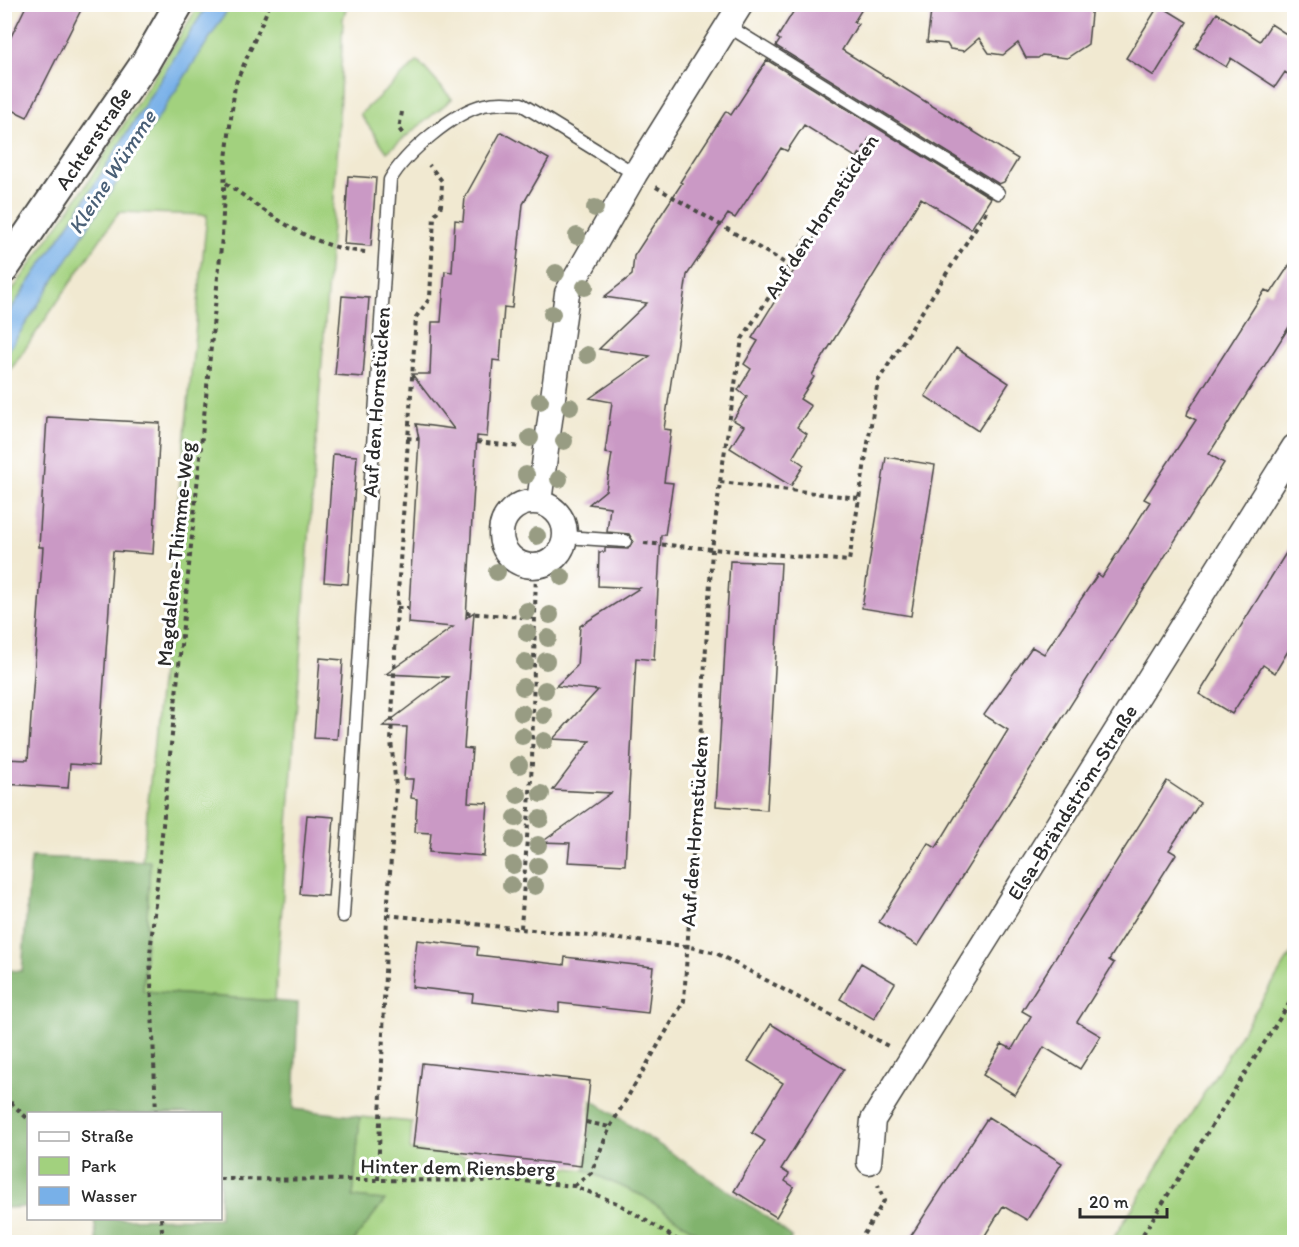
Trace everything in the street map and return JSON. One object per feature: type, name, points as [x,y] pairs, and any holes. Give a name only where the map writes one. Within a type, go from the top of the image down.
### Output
[{"type":"street","name":"Achterstraße","points":[[4,269],[145,63],[179,4]]},
{"type":"street","points":[[539,502],[567,292],[634,174],[741,4]]},
{"type":"street","name":"Elsa-Brändström-Straße","points":[[869,1162],[873,1120],[1294,447]]},
{"type":"street","points":[[539,502],[548,505],[561,518],[565,537],[556,556],[536,566],[515,560],[502,543],[501,532],[510,512],[518,506],[539,502]]},
{"type":"lane","points":[[728,26],[998,193]]},
{"type":"lane","name":"Auf den Hornstücken","points":[[343,916],[390,180],[398,166],[441,128],[481,106],[502,103],[521,104],[634,174]]},
{"type":"lane","points":[[565,537],[625,542]]},
{"type":"path","name":"Magdalene-Thimme-Weg","points":[[156,1112],[150,954],[235,85],[270,4]]},
{"type":"path","name":"Auf den Hornstücken","points":[[387,915],[686,946],[712,550],[742,339],[881,122]]},
{"type":"path","points":[[634,174],[790,266]]},
{"type":"path","name":"Auf den Hornstücken","points":[[378,1180],[387,915],[396,788],[391,741],[407,438],[416,317],[430,298],[434,216],[441,206],[442,182]]},
{"type":"path","points":[[226,183],[299,233],[341,251],[386,253]]},
{"type":"path","points":[[625,542],[849,561],[878,381],[998,193]]},
{"type":"path","points":[[407,438],[419,439]]},
{"type":"path","points":[[477,442],[546,451]]},
{"type":"path","points":[[720,482],[858,498]]},
{"type":"path","points":[[521,928],[532,763],[536,566]]},
{"type":"path","points":[[397,608],[408,608]]},
{"type":"path","points":[[466,613],[535,618]]},
{"type":"path","points":[[574,1186],[591,1173],[610,1127],[684,1000],[686,946],[716,953],[911,1059]]},
{"type":"path","points":[[1138,1242],[1294,996]]},
{"type":"path","points":[[4,1096],[27,1118]]},
{"type":"path","points":[[586,1122],[610,1127]]},
{"type":"path","points":[[859,1242],[884,1201],[869,1162]]},
{"type":"path","name":"Hinter dem Riensberg","points":[[222,1179],[524,1181],[574,1186],[618,1204],[681,1242]]},
{"type":"path","points":[[161,1220],[163,1242]]},
{"type":"green space","points":[[199,5],[347,5],[343,19],[338,144],[275,1001],[143,991],[150,862],[142,862],[207,215],[119,212],[5,378],[5,301],[84,188]]},
{"type":"green space","points":[[418,61],[452,99],[387,152],[360,114]]},
{"type":"green space","points":[[31,857],[150,861],[143,991],[298,1003],[294,1109],[360,1117],[353,1197],[385,1200],[353,1242],[97,1242],[94,1220],[222,1220],[222,1112],[27,1112],[27,1207],[5,1208],[5,970],[22,971]]},
{"type":"green space","points":[[1294,949],[1294,1242],[1111,1242]]},
{"type":"green space","points":[[592,1100],[760,1212],[792,1237],[789,1242],[710,1242],[643,1196],[585,1170]]},
{"type":"green space","points":[[360,1117],[412,1122],[410,1150],[585,1170],[643,1196],[710,1242],[353,1242],[384,1200],[353,1197]]},
{"type":"water","name":"Kleine Wümme","points":[[208,4],[231,5],[5,356],[5,318],[77,212]]},
{"type":"building","points":[[27,4],[84,4],[27,117],[4,106],[4,51]]},
{"type":"building","points":[[798,4],[865,4],[854,22],[858,24],[842,50],[1018,159],[1004,182],[999,184],[776,46],[780,40],[777,38]]},
{"type":"building","points":[[932,4],[1092,4],[1088,44],[1067,58],[1042,55],[1038,58],[1026,58],[1018,43],[1003,55],[989,53],[979,38],[964,51],[950,49],[947,44],[927,42]]},
{"type":"building","points":[[1159,5],[1187,22],[1154,76],[1126,58]]},
{"type":"building","points":[[1217,13],[1260,41],[1271,24],[1294,39],[1294,79],[1285,72],[1275,87],[1231,58],[1226,67],[1195,48]]},
{"type":"building","points":[[767,60],[991,198],[971,229],[921,198],[812,375],[814,377],[800,399],[811,406],[797,427],[807,434],[793,457],[804,465],[791,486],[730,448],[744,426],[733,420],[747,397],[738,390],[751,369],[744,364],[758,341],[752,338],[862,161],[804,125],[787,151],[781,148],[735,218],[728,214],[687,275],[664,429],[671,430],[664,482],[673,483],[665,535],[661,535],[654,660],[636,658],[625,865],[568,862],[570,843],[542,842],[611,793],[553,790],[590,741],[553,739],[598,690],[556,686],[577,666],[580,626],[640,588],[598,586],[599,552],[605,552],[605,548],[628,549],[633,541],[629,534],[607,532],[610,507],[589,504],[606,490],[612,454],[605,453],[612,402],[590,398],[650,356],[599,349],[647,303],[604,297],[632,275],[634,256],[682,183],[680,182],[726,111],[731,115]]},
{"type":"building","points":[[501,132],[549,159],[523,204],[512,308],[504,307],[500,361],[493,360],[487,437],[477,436],[466,618],[474,612],[464,748],[472,749],[468,802],[488,803],[484,856],[429,852],[431,833],[415,832],[417,799],[411,798],[413,779],[404,779],[407,727],[383,726],[448,677],[386,674],[453,627],[408,623],[419,439],[416,424],[454,429],[412,374],[430,374],[432,322],[441,322],[445,271],[452,272],[455,220],[463,221],[465,197]]},
{"type":"building","points":[[348,176],[376,178],[371,246],[344,244]]},
{"type":"building","points":[[1294,258],[1294,319],[1209,454],[1224,463],[918,946],[879,922],[928,843],[936,848],[1008,730],[984,715],[1032,647],[1044,654],[1098,574],[1102,577],[1150,502],[1144,499],[1196,420],[1187,415],[1188,411],[1265,290],[1271,293]]},
{"type":"building","points":[[342,296],[369,298],[363,377],[335,375]]},
{"type":"building","points":[[956,348],[1009,383],[978,431],[925,396]]},
{"type":"building","points":[[47,417],[160,423],[153,554],[113,551],[98,766],[70,764],[68,788],[4,784],[4,759],[28,760],[43,547],[39,547]]},
{"type":"building","points":[[333,454],[357,456],[348,584],[324,582]]},
{"type":"building","points":[[886,457],[935,465],[911,616],[862,608]]},
{"type":"building","points":[[1294,540],[1294,641],[1275,673],[1263,665],[1232,714],[1199,694]]},
{"type":"building","points":[[730,561],[781,563],[767,810],[716,806]]},
{"type":"building","points":[[320,658],[343,660],[337,739],[314,738]]},
{"type":"building","points":[[1167,781],[1200,803],[1169,850],[1176,854],[1109,960],[1114,963],[1077,1022],[1101,1036],[1080,1069],[1044,1047],[1015,1095],[983,1075],[1002,1044],[1012,1049],[1031,1016],[1022,1011]]},
{"type":"building","points":[[307,815],[334,817],[328,896],[300,894]]},
{"type":"building","points":[[417,940],[478,947],[477,955],[564,965],[565,957],[653,967],[648,1013],[559,1003],[559,1012],[472,1002],[473,994],[412,987]]},
{"type":"building","points":[[861,963],[895,983],[874,1019],[840,999]]},
{"type":"building","points":[[771,1024],[844,1069],[781,1169],[789,1174],[785,1181],[794,1187],[776,1217],[734,1191],[765,1141],[752,1133],[783,1083],[748,1061]]},
{"type":"building","points":[[422,1063],[590,1081],[581,1166],[413,1147]]},
{"type":"building","points":[[988,1117],[1062,1163],[1027,1220],[1003,1206],[981,1242],[907,1242]]}]
